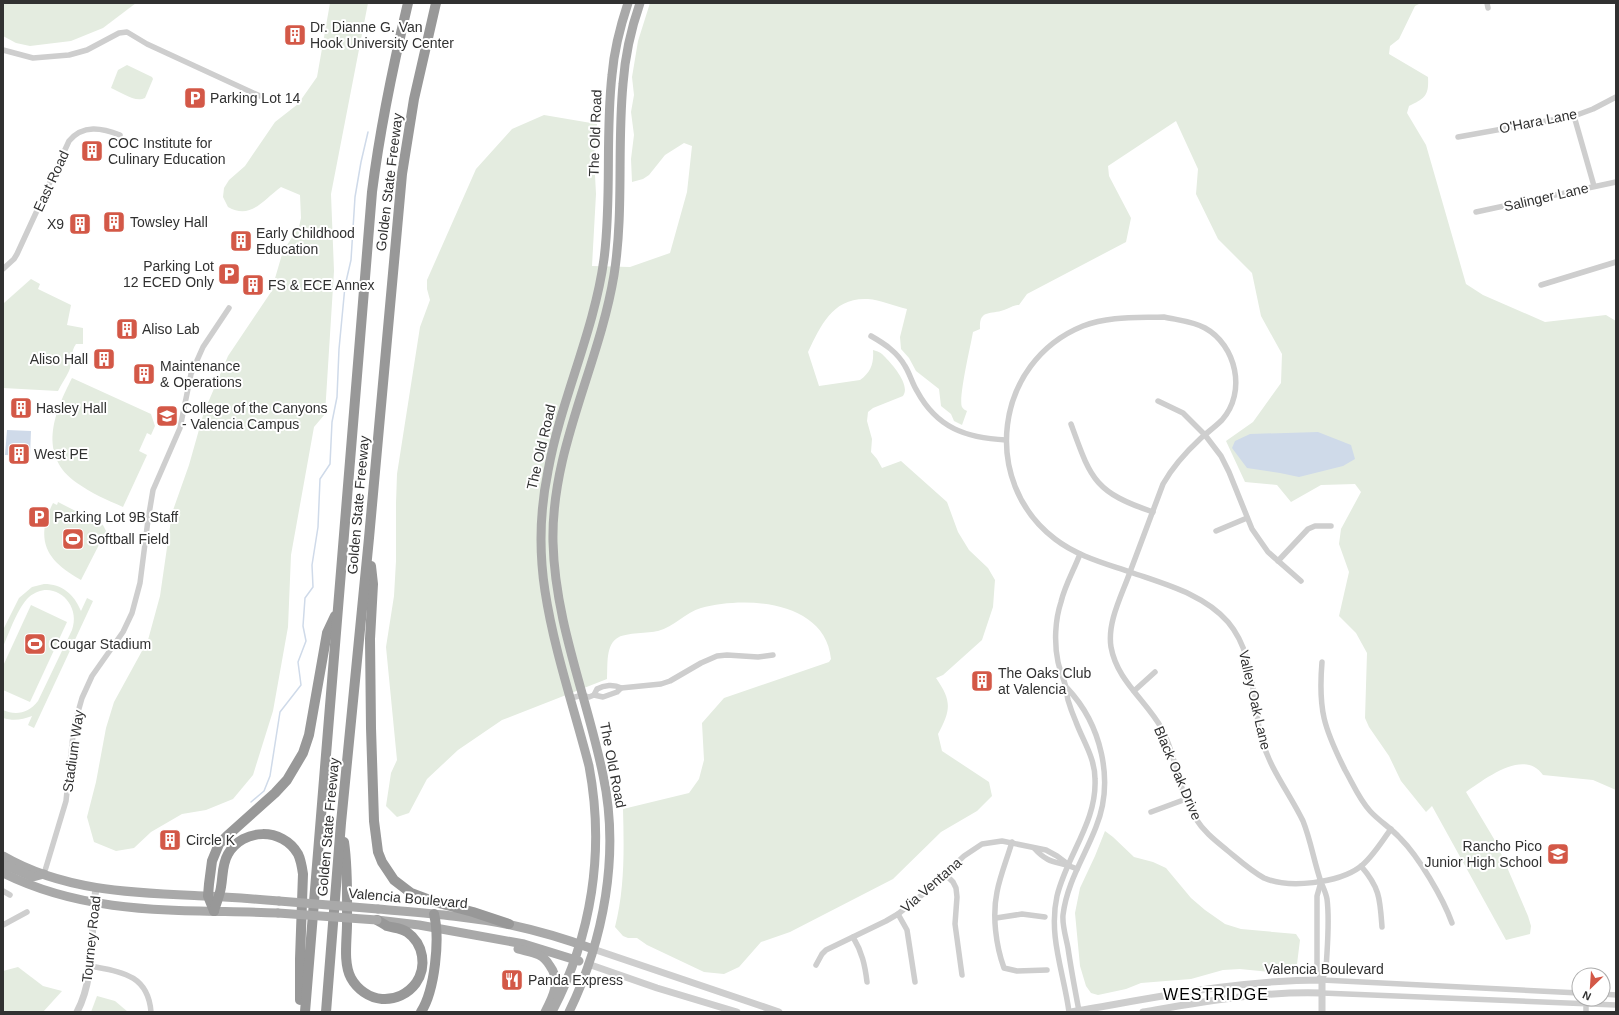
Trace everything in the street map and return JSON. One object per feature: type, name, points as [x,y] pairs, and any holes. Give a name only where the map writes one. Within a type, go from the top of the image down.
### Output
[{"type":"highway","name":"Golden State Freeway","points":[[305,1012],[372,192],[379,137],[390,76],[408,3]]},
{"type":"highway","name":"Golden State Freeway","points":[[326,1012],[341,823],[369,538],[402,174],[414,99],[436,3]]},
{"type":"highway","points":[[369,538],[373,584],[370,640],[371,728],[374,821],[378,852],[382,862],[394,880],[411,893],[435,902],[510,924]]},
{"type":"highway","points":[[214,911],[208,896],[212,861],[219,844],[275,793],[287,780],[303,752],[309,735],[327,632],[337,610]]},
{"type":"highway","points":[[341,823],[348,868],[347,960],[350,977],[367,995],[381,999],[396,998],[410,990],[418,979],[423,966],[421,950],[418,943],[408,932],[386,925],[377,920]]},
{"type":"highway","points":[[214,911],[219,896],[223,869],[228,854],[236,844],[245,837],[266,834],[278,836],[290,844],[298,854],[302,864],[303,874],[300,958],[301,1012]]},
{"type":"highway","points":[[421,1012],[431,990],[437,928],[434,914]]},
{"type":"main road","name":"The Old Road","points":[[552,1012],[575,959],[588,913],[594,881],[597,832],[595,797],[590,766],[549,612],[545,590],[542,551],[542,512],[548,469],[554,445],[592,317],[601,277],[607,232],[612,75],[618,36],[628,3]]},
{"type":"main road","name":"The Old Road","points":[[569,1012],[593,949],[606,896],[610,831],[604,776],[560,605],[554,561],[554,510],[560,469],[603,319],[613,278],[618,234],[623,82],[630,39],[640,3]]},
{"type":"main road","name":"Valencia Boulevard","points":[[3,856],[44,874],[96,888],[151,894],[219,896],[466,917],[510,924],[542,932],[593,949]]},
{"type":"main road","points":[[3,864],[33,877],[44,874]]},
{"type":"main road","name":"Valencia Boulevard","points":[[3,872],[45,890],[94,902],[132,908],[169,911],[278,913],[377,920],[437,928],[537,947],[588,964]]},
{"type":"main road","points":[[503,940],[518,949],[539,955],[544,958],[553,970],[556,981],[555,989],[546,1012]]},
{"type":"street","points":[[3,50],[33,58],[69,55],[87,50],[119,33],[127,32],[147,44],[260,96]]},
{"type":"street","name":"O'Hara Lane","points":[[1458,137],[1574,116],[1593,109],[1616,97]]},
{"type":"street","points":[[1574,116],[1594,186]]},
{"type":"street","name":"East Road","points":[[3,269],[14,259],[17,254],[69,141],[73,136],[88,129],[107,129],[120,135]]},
{"type":"street","name":"Salinger Lane","points":[[1476,212],[1616,182]]},
{"type":"street","points":[[1541,285],[1616,262]]},
{"type":"street","name":"Stadium Way","points":[[44,874],[66,801],[72,745],[79,707],[92,676],[123,632],[132,613],[140,583],[154,487],[180,428],[192,374],[207,342],[229,308]]},
{"type":"street","name":"Black Oak Drive","points":[[1006,440],[1008,416],[1014,398],[1026,374],[1046,350],[1055,342],[1083,326],[1096,322],[1128,318],[1164,317],[1192,322],[1210,331],[1227,348],[1232,359],[1235,373],[1236,387],[1234,396],[1229,409],[1222,420],[1180,458],[1169,473],[1114,617],[1110,639],[1114,659],[1124,680],[1134,691],[1162,730],[1186,799],[1201,827],[1209,836],[1257,874],[1266,879],[1278,882],[1321,882],[1341,877],[1361,866]]},
{"type":"street","points":[[871,336],[887,345],[895,353],[905,366],[916,390],[925,404],[944,423],[962,433],[974,437],[1006,440]]},
{"type":"street","points":[[1158,400],[1183,413],[1205,435],[1221,456],[1229,472],[1246,518],[1261,543],[1278,561],[1301,581]]},
{"type":"street","points":[[1071,424],[1089,471],[1098,482],[1118,499],[1153,512]]},
{"type":"street","name":"Valley Oak Lane","points":[[1006,440],[1009,465],[1021,500],[1030,514],[1055,539],[1080,554],[1204,601],[1219,612],[1236,634],[1247,657],[1262,741],[1303,822],[1310,839],[1321,882],[1327,897],[1326,971],[1322,980]]},
{"type":"street","points":[[1216,531],[1246,518]]},
{"type":"street","points":[[1278,561],[1308,529],[1315,526],[1331,526]]},
{"type":"street","points":[[1074,1012],[1067,998],[1056,951],[1054,917],[1058,896],[1069,865],[1085,831],[1092,809],[1096,779],[1092,759],[1082,739],[1067,698],[1066,688],[1058,661],[1057,624],[1061,601],[1080,554]]},
{"type":"street","points":[[594,695],[600,687],[616,685],[621,688],[661,684],[670,681],[701,663],[717,656],[758,656],[773,654]]},
{"type":"street","points":[[1322,662],[1320,683],[1321,708],[1331,742],[1362,801],[1378,819],[1400,837],[1415,855],[1444,903],[1452,923]]},
{"type":"street","points":[[1134,691],[1155,672]]},
{"type":"street","points":[[571,698],[583,695],[589,697],[594,695],[603,697],[618,692],[621,688]]},
{"type":"street","points":[[1066,688],[1083,708],[1100,744],[1103,758],[1104,793],[1100,817],[1068,889],[1063,916],[1074,1012]]},
{"type":"street","points":[[1151,812],[1186,799]]},
{"type":"street","points":[[1382,927],[1378,893],[1375,885],[1361,866],[1391,829]]},
{"type":"street","name":"Via Ventana","points":[[816,965],[826,950],[898,914],[913,904],[964,856],[982,844],[1002,841],[1012,842],[1034,848],[1042,858],[1054,863],[1069,865],[1076,869]]},
{"type":"street","points":[[1012,842],[997,893],[996,918],[1000,958],[1004,968],[1017,971],[1047,970]]},
{"type":"street","points":[[945,874],[953,882],[956,888],[957,897],[955,924],[962,975]]},
{"type":"street","name":"Valley Oak Lane","points":[[1321,882],[1317,896],[1317,971],[1322,980]]},
{"type":"street","name":"Tourney Road","points":[[77,1012],[86,990],[90,966],[96,888]]},
{"type":"street","points":[[3,891],[10,895]]},
{"type":"street","points":[[3,925],[27,912]]},
{"type":"street","points":[[898,914],[907,930],[915,982]]},
{"type":"street","points":[[996,918],[1022,914],[1044,917]]},
{"type":"street","points":[[853,937],[864,958],[867,982]]},
{"type":"street","name":"Valencia Boulevard","points":[[593,949],[779,1012]]},
{"type":"street","name":"Valencia Boulevard","points":[[588,964],[737,1012]]},
{"type":"street","points":[[90,966],[119,971],[134,978],[145,989],[150,1003],[151,1012]]},
{"type":"street","points":[[1322,980],[1322,1012]]},
{"type":"street","name":"Valencia Boulevard","points":[[1074,1012],[1201,989],[1288,981],[1322,980],[1571,993]]},
{"type":"street","name":"Valencia Boulevard","points":[[1143,1012],[1212,1000],[1269,994],[1322,993],[1571,1001]]},
{"type":"shaded area","points":[[5,3],[136,3],[103,28],[71,41],[30,46],[16,43],[3,36],[3,5]]},
{"type":"shaded area","points":[[330,3],[368,3],[331,194],[334,271],[325,414],[314,427],[291,555],[288,627],[273,711],[253,775],[233,799],[206,810],[182,814],[151,832],[134,848],[116,851],[94,842],[87,817],[96,782],[106,728],[114,702],[148,640],[160,596],[172,513],[189,465],[204,412],[228,356],[271,292],[283,251],[299,227],[301,218],[300,195],[281,187],[256,207],[243,211],[228,207],[223,197],[224,188],[229,180],[245,166],[275,122],[298,104],[317,77]]},
{"type":"shaded area","points":[[650,3],[1421,3],[1415,6],[1399,39],[1390,46],[1389,54],[1428,77],[1428,88],[1425,96],[1409,106],[1407,113],[1426,145],[1466,284],[1483,295],[1545,322],[1606,315],[1616,321],[1616,790],[1593,780],[1543,775],[1535,767],[1526,764],[1504,768],[1466,792],[1497,844],[1528,916],[1531,926],[1530,934],[1506,940],[1432,806],[1426,812],[1401,781],[1389,756],[1369,727],[1365,718],[1367,653],[1356,633],[1339,616],[1349,572],[1339,544],[1341,529],[1361,492],[1355,484],[1321,485],[1291,502],[1277,485],[1245,482],[1226,441],[1253,422],[1281,383],[1282,354],[1261,316],[1252,273],[1218,239],[1196,194],[1198,169],[1176,121],[1108,166],[1109,176],[1131,218],[1126,242],[1027,294],[1019,305],[986,314],[981,318],[980,329],[973,332],[965,371],[961,402],[962,408],[967,411],[962,425],[954,421],[951,414],[941,406],[939,389],[916,371],[909,358],[901,349],[900,337],[907,309],[868,299],[846,303],[837,308],[823,323],[808,352],[819,386],[860,380],[867,374],[871,367],[873,350],[882,354],[891,364],[900,375],[905,386],[905,391],[903,396],[873,408],[868,412],[867,421],[872,439],[871,452],[882,468],[901,461],[947,502],[958,532],[969,550],[988,568],[995,580],[993,607],[982,640],[943,675],[936,678],[945,693],[948,706],[945,718],[938,734],[942,751],[989,782],[992,796],[977,811],[941,832],[893,879],[790,932],[761,942],[739,967],[724,974],[704,972],[647,945],[637,938],[628,938],[623,936],[615,927],[621,898],[624,853],[623,809],[689,793],[699,779],[704,760],[702,723],[724,698],[829,662],[831,659],[825,639],[814,624],[799,614],[780,607],[760,603],[719,604],[701,608],[664,629],[654,632],[619,637],[611,645],[609,650],[607,679],[502,720],[458,750],[427,779],[409,813],[397,817],[386,806],[391,773],[397,760],[386,647],[394,596],[397,474],[420,327],[430,300],[427,289],[427,280],[476,169],[512,129],[544,115],[597,124],[594,156],[596,194],[592,266],[630,267],[670,253],[687,192],[692,146],[684,143],[665,155],[649,175],[643,179],[632,182],[631,159],[634,135],[631,112],[634,95],[632,77],[638,41]]},
{"type":"shaded area","points":[[127,65],[152,77],[153,79],[145,98],[132,98],[111,88],[118,70]]},
{"type":"shaded area","points":[[31,279],[40,284],[38,289],[71,305],[67,325],[83,328],[83,344],[76,344],[74,347],[69,371],[58,391],[3,388],[4,303]]},
{"type":"shaded area","points":[[72,378],[151,414],[155,426],[151,435],[147,433],[139,451],[147,455],[123,507],[93,493],[77,483],[65,472],[57,460],[53,447],[55,419],[65,391]]},
{"type":"shaded area","name":"Softball Field","points":[[58,502],[103,525],[106,531],[81,580],[69,573],[60,565],[47,549],[45,528],[47,516],[53,503],[57,505]]},
{"type":"shaded area","points":[[50,584],[67,591],[75,600],[81,611],[87,598],[93,601],[34,728],[28,725],[32,716],[18,720],[10,720],[3,718],[3,710],[13,713],[26,711],[38,701],[72,630],[74,620],[73,611],[69,602],[63,596],[47,590],[38,592],[29,597],[21,607],[3,647],[3,630],[19,598],[32,587]]},
{"type":"shaded area","name":"Cougar Stadium","points":[[31,605],[67,622],[30,702],[3,690],[3,666]]},
{"type":"shaded area","points":[[1105,831],[1134,857],[1153,862],[1166,868],[1191,898],[1225,924],[1241,929],[1296,934],[1300,940],[1297,964],[1276,968],[1270,972],[1240,969],[1223,970],[1191,979],[1141,983],[1126,989],[1098,995],[1091,993],[1086,986],[1080,966],[1075,913],[1080,888]]},
{"type":"shaded area","points":[[18,967],[43,986],[62,991],[43,1012],[3,1012],[3,971]]},
{"type":"shaded area","points":[[97,996],[115,1001],[128,1012],[91,1012]]},
{"type":"water","points":[[7,430],[31,431],[30,456],[5,455]]},
{"type":"water","points":[[1318,432],[1351,445],[1355,459],[1343,466],[1299,477],[1247,468],[1232,448],[1235,441],[1250,434]]},
{"type":"waterway","points":[[251,802],[264,791],[270,776],[280,712],[301,685],[298,662],[306,641],[303,626],[305,598],[313,587],[312,565],[318,527],[320,479],[330,464],[332,422],[337,397],[339,349],[345,286],[351,260],[355,197],[368,132]]},
{"type":"place","name":"Dr. Dianne G. Van Hook University Center","points":[[295,35]]},
{"type":"place","name":"Parking Lot 14","points":[[195,98]]},
{"type":"place","name":"COC Institute for Culinary Education","points":[[92,151]]},
{"type":"place","name":"Towsley Hall","points":[[114,222]]},
{"type":"place","name":"X9","points":[[80,224]]},
{"type":"place","name":"Early Childhood Education","points":[[241,241]]},
{"type":"place","name":"Parking Lot 12 ECED Only","points":[[229,274]]},
{"type":"place","name":"FS & ECE Annex","points":[[253,285]]},
{"type":"place","name":"Aliso Lab","points":[[127,329]]},
{"type":"place","name":"Aliso Hall","points":[[104,359]]},
{"type":"place","name":"Maintenance & Operations","points":[[144,374]]},
{"type":"place","name":"Hasley Hall","points":[[21,408]]},
{"type":"place","name":"College of the Canyons - Valencia Campus","points":[[167,416]]},
{"type":"place","name":"West PE","points":[[19,454]]},
{"type":"place","name":"Parking Lot 9B Staff","points":[[39,517]]},
{"type":"place","name":"Softball Field","points":[[73,539]]},
{"type":"place","name":"Cougar Stadium","points":[[35,644]]},
{"type":"place","name":"The Oaks Club at Valencia","points":[[982,681]]},
{"type":"place","name":"Circle K","points":[[170,840]]},
{"type":"place","name":"Rancho Pico Junior High School","points":[[1558,854]]},
{"type":"place","name":"Panda Express","points":[[512,980]]},
{"type":"district","name":"WESTRIDGE","points":[[1216,994]]}]
